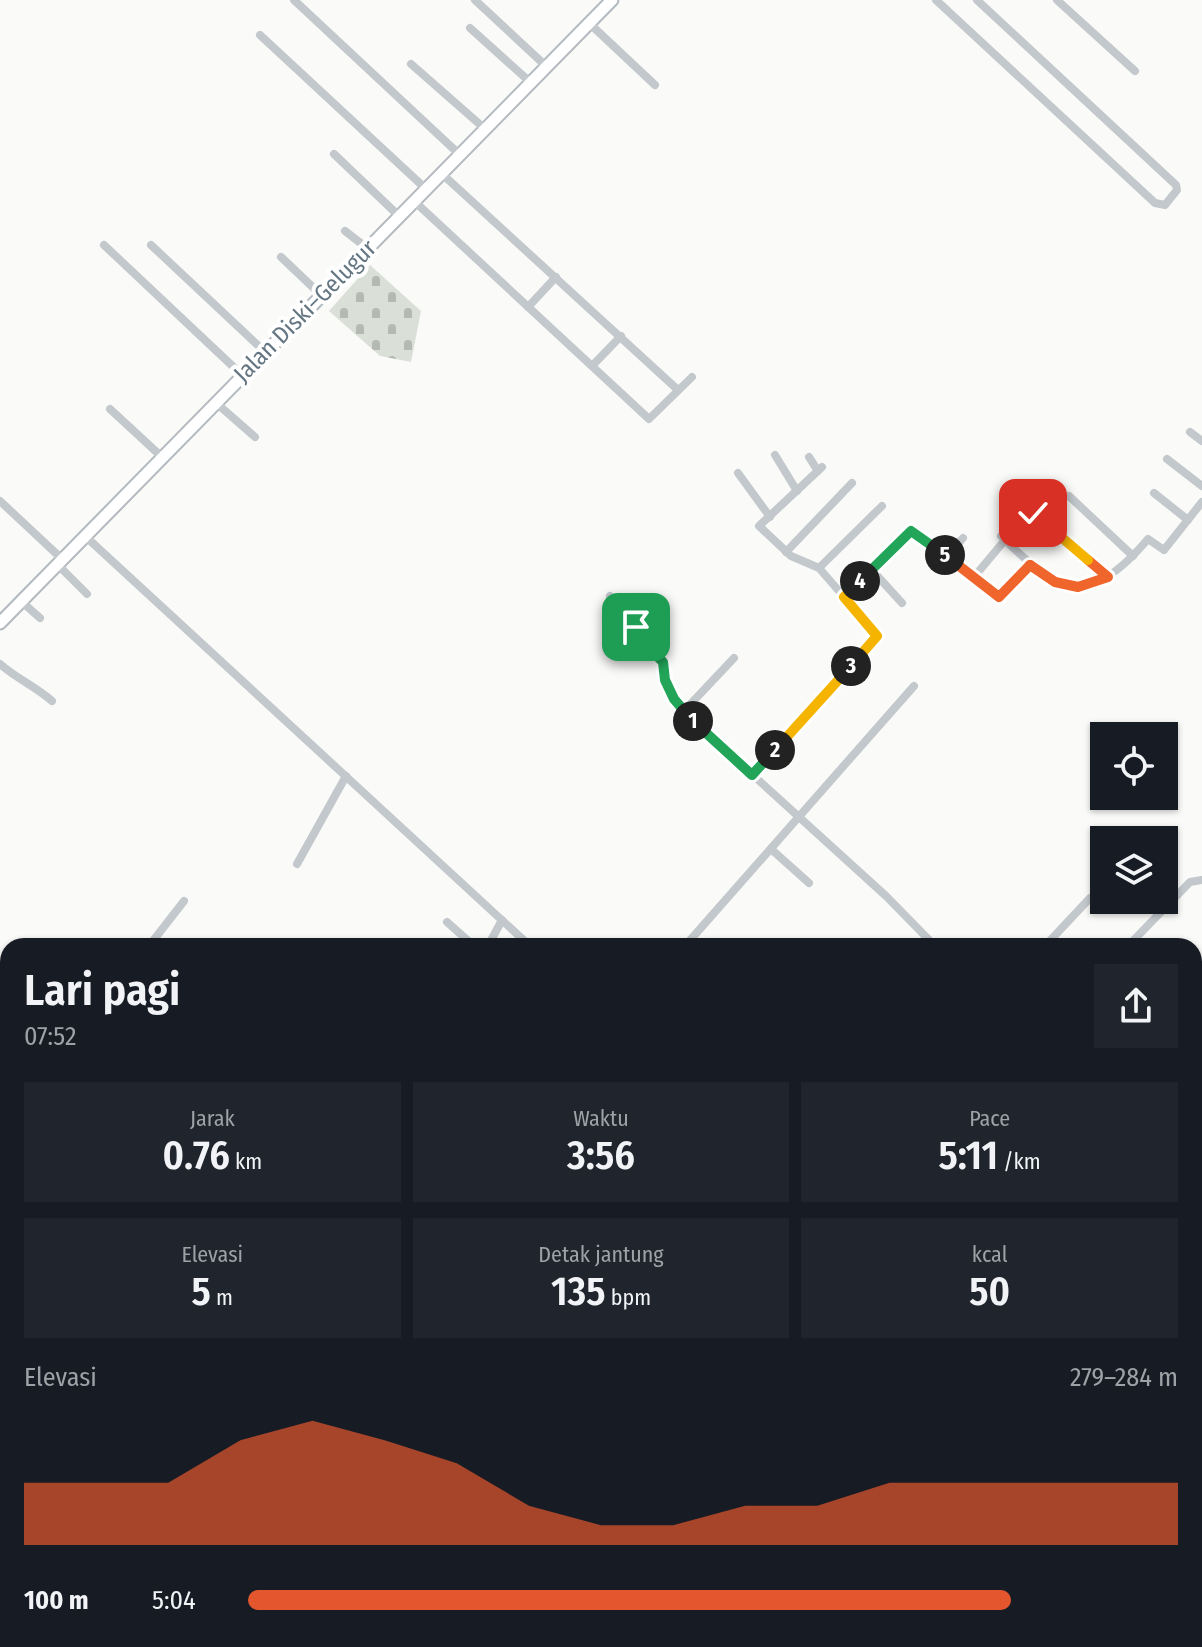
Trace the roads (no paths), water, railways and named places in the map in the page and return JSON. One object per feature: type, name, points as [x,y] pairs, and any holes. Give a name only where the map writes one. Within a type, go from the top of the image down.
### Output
[{"type":"main road","name":"Jalan Diski–Gelugur","points":[[0,623],[612,0]]},
{"type":"street","points":[[294,0],[459,154]]},
{"type":"street","points":[[475,0],[547,67]]},
{"type":"street","points":[[936,0],[1155,203],[1165,205],[1177,190],[1176,185],[977,0]]},
{"type":"street","points":[[1057,0],[1135,71]]},
{"type":"street","points":[[589,23],[655,85]]},
{"type":"street","points":[[470,28],[530,82]]},
{"type":"street","points":[[260,35],[426,189]]},
{"type":"street","points":[[411,64],[484,128]]},
{"type":"street","points":[[334,154],[399,216]]},
{"type":"street","points":[[441,173],[678,390]]},
{"type":"street","points":[[414,201],[649,419],[692,377]]},
{"type":"street","points":[[345,231],[367,248]]},
{"type":"street","points":[[104,245],[242,375]]},
{"type":"street","points":[[151,245],[265,352]]},
{"type":"street","points":[[281,257],[321,295]]},
{"type":"street","points":[[528,307],[556,277]]},
{"type":"street","points":[[592,366],[621,336]]},
{"type":"street","points":[[215,402],[255,437]]},
{"type":"street","points":[[110,409],[163,458]]},
{"type":"street","points":[[1190,432],[1202,441]]},
{"type":"street","points":[[775,455],[797,491]]},
{"type":"street","points":[[752,775],[876,638],[819,568],[786,552],[759,526],[820,469],[809,457]]},
{"type":"street","points":[[1167,459],[1202,486]]},
{"type":"street","points":[[738,473],[770,517]]},
{"type":"street","points":[[786,552],[852,483]]},
{"type":"street","points":[[1154,493],[1188,520]]},
{"type":"street","points":[[1069,496],[1133,556]]},
{"type":"street","points":[[0,501],[87,594]]},
{"type":"street","points":[[974,577],[1003,538],[1055,582],[1078,587],[1116,575],[1148,539],[1164,550],[1202,502]]},
{"type":"street","points":[[819,568],[882,506]]},
{"type":"street","points":[[1033,513],[1108,577]]},
{"type":"street","points":[[844,597],[911,531],[999,597],[1032,563]]},
{"type":"street","points":[[85,536],[521,938]]},
{"type":"street","points":[[947,557],[963,538]]},
{"type":"street","points":[[871,569],[902,603]]},
{"type":"street","points":[[610,596],[634,621],[641,641],[663,662],[667,688],[684,711],[801,816],[927,938]]},
{"type":"street","points":[[22,602],[40,618]]},
{"type":"street","points":[[684,711],[734,658]]},
{"type":"street","points":[[0,664],[23,684],[35,687],[52,701]]},
{"type":"street","points":[[692,938],[801,816],[864,739],[914,686]]},
{"type":"street","points":[[297,864],[346,776]]},
{"type":"street","points":[[771,849],[809,883]]},
{"type":"street","points":[[1136,938],[1190,882],[1202,880]]},
{"type":"street","points":[[1052,938],[1090,898]]},
{"type":"street","points":[[155,938],[184,901]]},
{"type":"street","points":[[492,938],[502,920]]},
{"type":"street","points":[[447,922],[465,938]]}]
